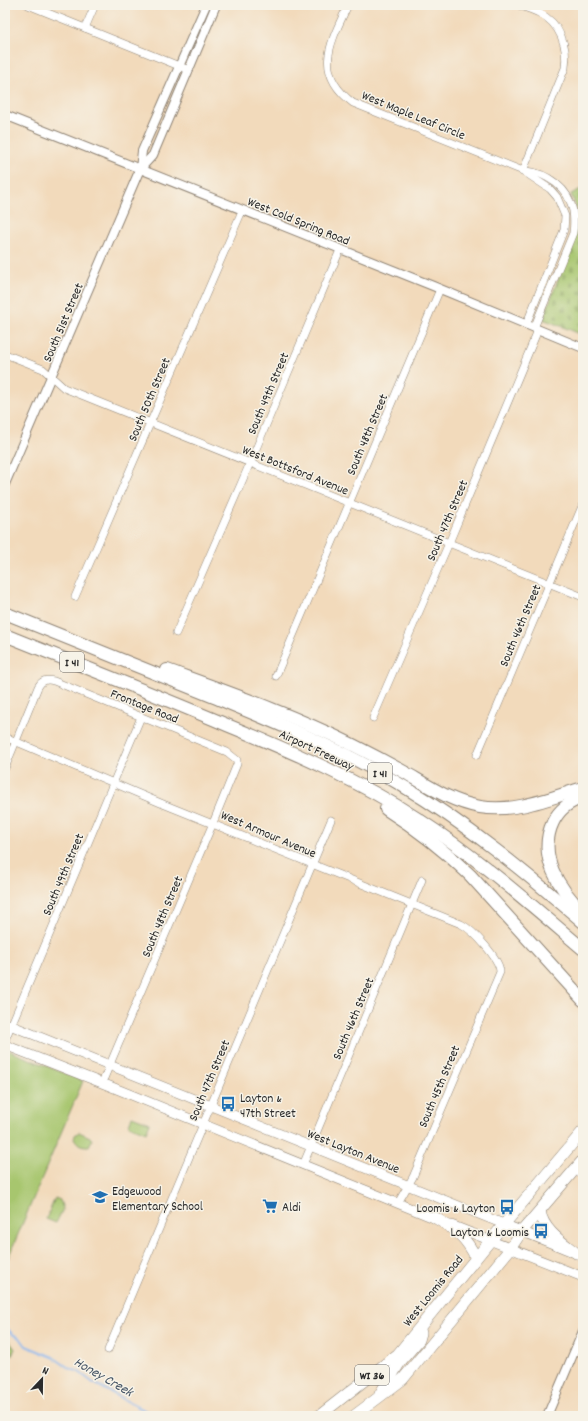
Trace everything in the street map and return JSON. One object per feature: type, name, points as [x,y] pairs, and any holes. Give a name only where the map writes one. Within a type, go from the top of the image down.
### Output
[{"type":"highway","name":"Airport Freeway","points":[[5,613],[275,722],[323,743],[403,786],[444,813],[499,852],[583,922]]},
{"type":"highway","name":"Airport Freeway","points":[[5,635],[295,753],[359,784],[442,835],[482,865],[583,949]]},
{"type":"highway","points":[[149,671],[161,667],[273,710],[386,762],[445,796],[480,807],[494,808],[525,806],[583,788]]},
{"type":"highway","points":[[295,753],[310,768],[359,793],[420,831],[454,860],[583,1000]]},
{"type":"highway","points":[[583,798],[575,800],[558,814],[548,834],[547,851],[550,867],[554,876],[564,892],[583,912]]},
{"type":"main road","name":"West Layton Avenue","points":[[8,1024],[580,1254]]},
{"type":"main road","points":[[5,1045],[583,1278]]},
{"type":"main road","name":"West Loomis Road","points":[[319,1416],[398,1354],[583,1130]]},
{"type":"main road","name":"WI 36","points":[[354,1416],[403,1379],[510,1249],[522,1231],[583,1160]]},
{"type":"main road","points":[[540,1210],[542,1218],[552,1233],[580,1254]]},
{"type":"main road","points":[[434,1217],[454,1229],[464,1238],[476,1258]]},
{"type":"main road","points":[[377,1398],[400,1362],[418,1340],[421,1333],[419,1328]]},
{"type":"street","points":[[28,5],[189,70]]},
{"type":"street","points":[[85,28],[95,5]]},
{"type":"street","name":"South 51st Street","points":[[5,484],[140,169],[142,151],[206,5]]},
{"type":"street","name":"South 51st Street","points":[[140,169],[153,155],[216,5]]},
{"type":"street","name":"West Maple Leaf Circle","points":[[348,5],[332,38],[328,59],[330,74],[343,96],[353,103],[523,171],[550,189],[557,197],[565,216],[564,230],[526,325]]},
{"type":"street","points":[[519,5],[540,13],[556,26],[562,36],[567,57],[565,68],[523,171]]},
{"type":"street","name":"West Cold Spring Road","points":[[5,115],[440,289],[583,348]]},
{"type":"street","name":"West Maple Leaf Circle","points":[[523,171],[537,172],[556,183],[564,192],[573,210],[574,221],[573,233],[536,329]]},
{"type":"street","name":"South 50th Street","points":[[75,596],[242,211]]},
{"type":"street","points":[[564,230],[573,233]]},
{"type":"street","name":"South 49th Street","points":[[176,633],[340,250]]},
{"type":"street","name":"South 48th Street","points":[[276,676],[440,289]]},
{"type":"street","name":"South 47th Street","points":[[373,718],[449,543],[536,329]]},
{"type":"street","name":"West Bottsford Avenue","points":[[5,354],[43,369],[64,388],[583,597]]},
{"type":"street","name":"South 46th Street","points":[[477,755],[583,504]]},
{"type":"street","name":"Frontage Road","points":[[16,742],[38,687],[43,681],[46,680],[54,681],[227,752],[236,758]]},
{"type":"street","name":"South 49th Street","points":[[5,1040],[8,1024],[141,717]]},
{"type":"street","name":"West Armour Avenue","points":[[5,737],[461,924],[469,929],[496,960],[500,969],[498,977]]},
{"type":"street","points":[[5,768],[16,742]]},
{"type":"street","name":"South 48th Street","points":[[102,1083],[213,823],[237,764],[236,758]]},
{"type":"street","name":"South 47th Street","points":[[108,1350],[331,820]]},
{"type":"street","name":"South 46th Street","points":[[304,1165],[422,880]]},
{"type":"street","name":"South 45th Street","points":[[398,1203],[409,1185],[498,977]]},
{"type":"street","points":[[547,1416],[583,1331]]},
{"type":"green space","points":[[583,188],[583,335],[543,319],[574,238],[578,212],[571,194]]},
{"type":"green space","points":[[5,1049],[83,1081],[5,1265]]},
{"type":"green space","points":[[132,1116],[150,1123],[146,1132],[129,1125]]},
{"type":"green space","points":[[79,1132],[90,1137],[92,1140],[89,1146],[80,1145],[75,1140],[75,1135]]},
{"type":"green space","points":[[55,1198],[60,1200],[63,1209],[56,1223],[46,1219]]},
{"type":"green space","points":[[5,1335],[15,1349],[5,1367]]},
{"type":"waterway","name":"Honey Creek","points":[[5,1326],[12,1334],[20,1338],[26,1346],[53,1357],[69,1368],[79,1372],[92,1382],[155,1416]]},
{"type":"place","name":"Layton & 47th Street","points":[[228,1104]]},
{"type":"place","name":"Edgewood Elementary School","points":[[100,1197]]},
{"type":"place","name":"Aldi","points":[[270,1206]]},
{"type":"place","name":"Loomis & Layton","points":[[507,1207]]},
{"type":"place","name":"Layton & Loomis","points":[[541,1231]]}]
